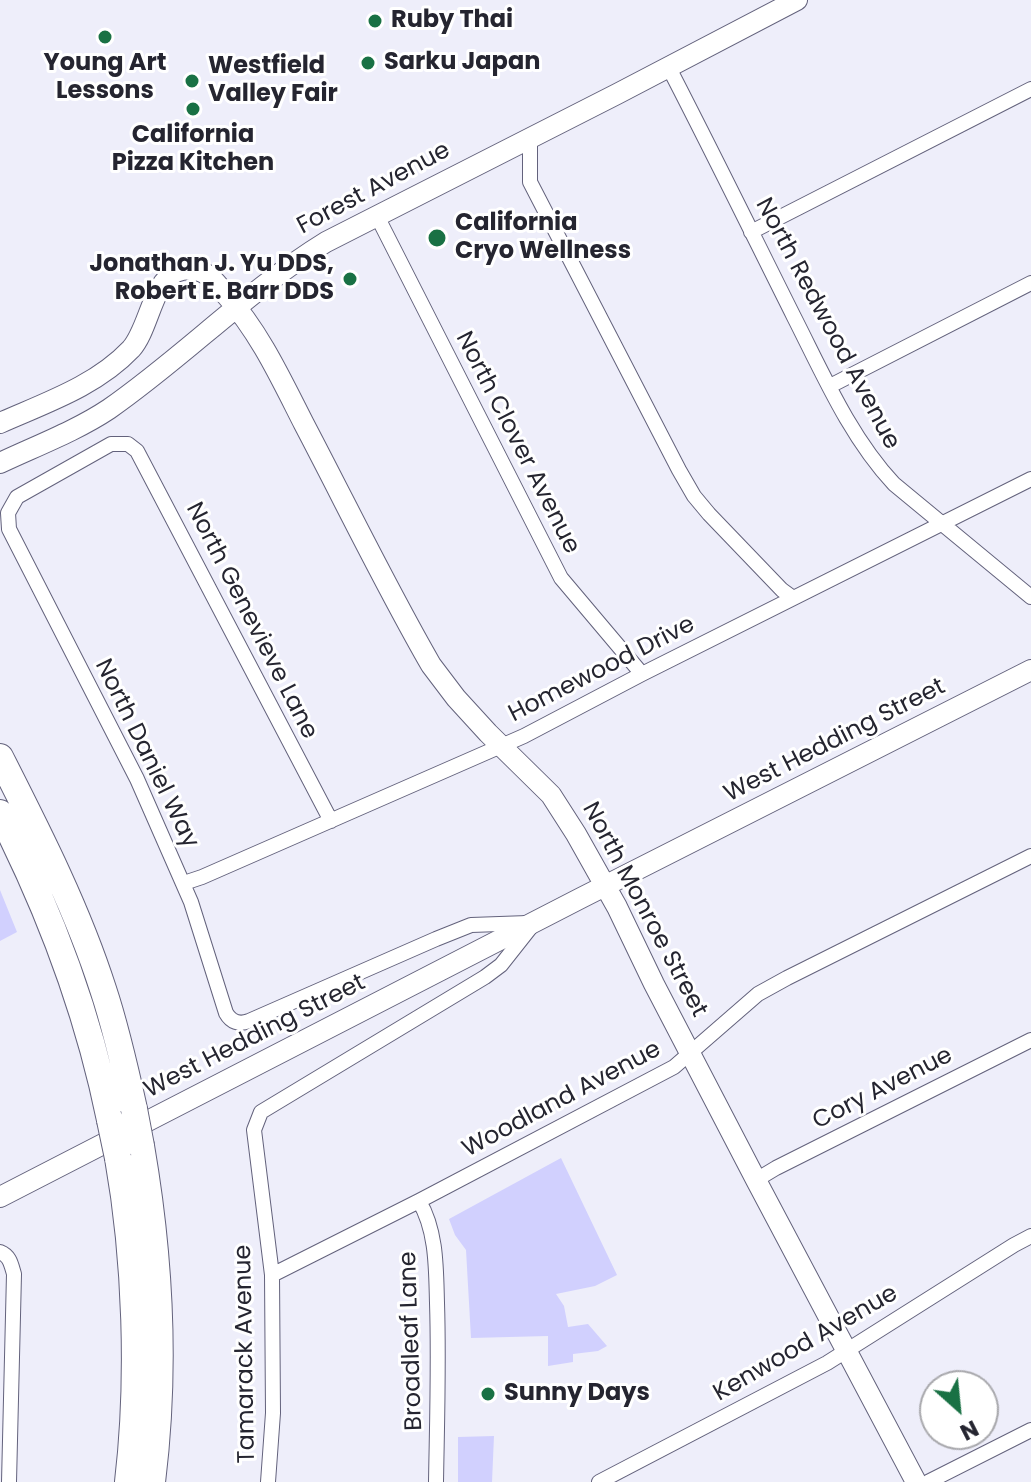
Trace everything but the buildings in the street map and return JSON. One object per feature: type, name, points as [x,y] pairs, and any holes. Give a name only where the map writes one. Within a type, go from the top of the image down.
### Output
[{"type":"highway","points":[[0,757],[85,937],[117,1033],[122,1114],[129,1152],[153,1226],[160,1320],[152,1482]]},
{"type":"highway","points":[[0,813],[43,904],[122,1114]]},
{"type":"highway","points":[[128,1482],[133,1401],[129,1152]]},
{"type":"main road","name":"Forest Avenue","points":[[0,463],[105,411],[151,378],[299,258],[326,242],[797,0]]},
{"type":"main road","name":"North Monroe Street","points":[[0,423],[68,393],[105,371],[127,353],[141,335],[162,284],[175,272],[191,269],[210,276],[254,330],[431,665],[456,698],[551,795],[576,834],[916,1482]]},
{"type":"main road","name":"West Hedding Street","points":[[0,1197],[1031,670]]},
{"type":"street","name":"North Redwood Avenue","points":[[668,66],[830,386],[876,465],[894,484],[1031,597]]},
{"type":"street","points":[[751,232],[1031,89]]},
{"type":"street","points":[[530,138],[530,182],[694,496],[793,598]]},
{"type":"street","name":"North Clover Avenue","points":[[377,216],[561,578],[642,674]]},
{"type":"street","points":[[830,386],[1031,283]]},
{"type":"street","name":"North Genevieve Lane","points":[[8,513],[17,497],[111,444],[128,444],[137,451],[331,821]]},
{"type":"street","name":"Homewood Drive","points":[[184,883],[501,746],[1031,479]]},
{"type":"street","name":"North Daniel Way","points":[[8,513],[9,529],[137,779],[184,883],[226,1013],[232,1021]]},
{"type":"street","name":"Woodland Avenue","points":[[272,1275],[674,1067],[758,994],[1031,856]]},
{"type":"street","name":"West Hedding Street","points":[[232,1021],[245,1023],[471,925],[533,923]]},
{"type":"street","name":"West Hedding Street","points":[[254,1130],[261,1112],[485,977],[501,965],[533,923]]},
{"type":"street","name":"Cory Avenue","points":[[756,1180],[1031,1040]]},
{"type":"street","name":"Tamarack Avenue","points":[[254,1130],[272,1275],[273,1413],[268,1482]]},
{"type":"street","name":"Broadleaf Lane","points":[[419,1201],[427,1215],[435,1264],[438,1339],[436,1482]]},
{"type":"street","name":"Kenwood Avenue","points":[[599,1482],[827,1363],[1031,1236]]},
{"type":"street","points":[[0,1252],[11,1262],[14,1274],[5,1457],[9,1482]]},
{"type":"street","points":[[928,1482],[1031,1430]]},
{"type":"shaded area","points":[[0,890],[17,932],[0,941]]},
{"type":"shaded area","points":[[561,1158],[617,1275],[595,1286],[556,1294],[564,1306],[568,1327],[588,1324],[607,1346],[598,1351],[573,1354],[573,1362],[548,1366],[548,1336],[471,1338],[466,1250],[455,1235],[449,1219]]},
{"type":"shaded area","points":[[494,1436],[492,1482],[458,1482],[458,1437]]},
{"type":"place","name":"Ruby Thai","points":[[375,21]]},
{"type":"place","name":"Young Art Lessons","points":[[105,37]]},
{"type":"place","name":"Sarku Japan","points":[[368,63]]},
{"type":"place","name":"Westfield Valley Fair","points":[[192,81]]},
{"type":"place","name":"California Pizza Kitchen","points":[[193,109]]},
{"type":"place","name":"California Cryo Wellness","points":[[437,238]]},
{"type":"place","name":"Jonathan J. Yu DDS, Robert E. Barr DDS","points":[[350,279]]},
{"type":"place","name":"Sunny Days","points":[[488,1394]]}]
